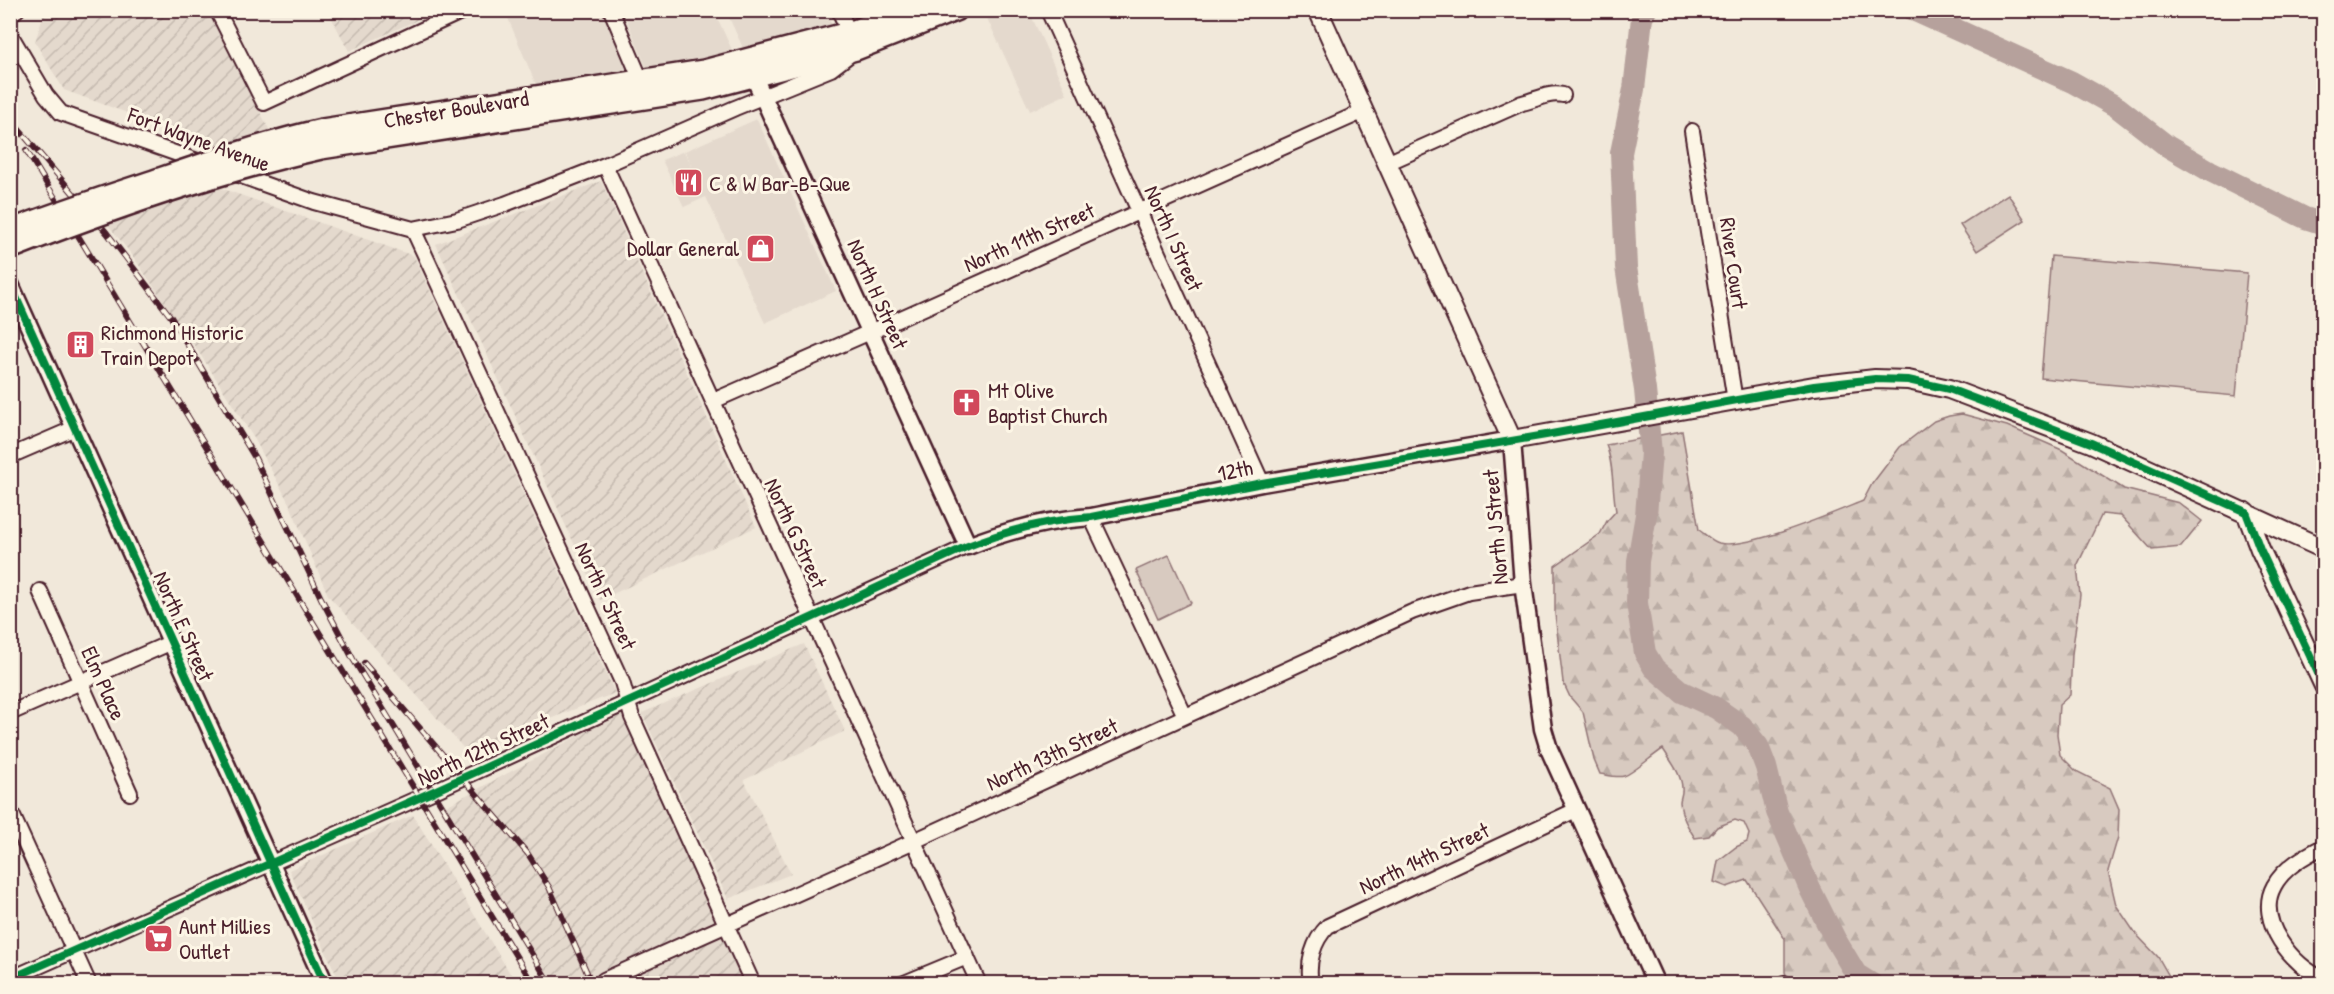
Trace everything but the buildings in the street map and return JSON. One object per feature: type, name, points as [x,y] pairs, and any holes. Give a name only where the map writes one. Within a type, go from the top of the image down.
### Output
[{"type":"highway","name":"Chester Boulevard","points":[[853,41],[908,10]]},
{"type":"highway","name":"Chester Boulevard","points":[[10,231],[65,209],[282,139],[321,139],[645,90],[704,71],[750,69],[955,10]]},
{"type":"highway","name":"Chester Boulevard","points":[[10,248],[74,223],[281,157],[321,139]]},
{"type":"main road","name":"North J Street","points":[[1318,10],[1512,440]]},
{"type":"main road","points":[[1512,440],[1567,432],[1814,386],[1875,379],[1926,383],[1948,389],[2091,443],[2324,549]]},
{"type":"main road","points":[[2246,512],[2260,549],[2324,686]]},
{"type":"street","points":[[10,14],[17,10]]},
{"type":"street","points":[[218,10],[264,102],[465,10]]},
{"type":"street","points":[[611,10],[645,90]]},
{"type":"street","points":[[839,10],[853,41]]},
{"type":"street","name":"North I Street","points":[[1048,10],[1262,483]]},
{"type":"street","name":"Fort Wayne Avenue","points":[[10,34],[46,95],[61,113],[314,202],[413,229]]},
{"type":"street","name":"Chester Boulevard","points":[[413,229],[457,220],[505,204],[605,165],[831,69],[853,41]]},
{"type":"street","name":"North H Street","points":[[750,69],[765,97],[968,546]]},
{"type":"street","points":[[1387,163],[1522,103],[1553,93],[1563,95]]},
{"type":"street","name":"North 11th Street","points":[[713,400],[1364,111]]},
{"type":"street","name":"River Court","points":[[1692,131],[1735,401]]},
{"type":"street","name":"North G Street","points":[[605,165],[979,984]]},
{"type":"street","name":"North F Street","points":[[413,229],[622,682],[632,717],[753,984]]},
{"type":"street","name":"North E Street","points":[[10,284],[325,984]]},
{"type":"street","points":[[10,456],[75,428]]},
{"type":"street","name":"12th","points":[[968,546],[1021,527],[1066,518],[1091,517],[1262,483],[1512,440]]},
{"type":"street","name":"North J Street","points":[[1512,440],[1523,584],[1543,729],[1549,749],[1576,810],[1656,984]]},
{"type":"street","points":[[1091,517],[1185,716]]},
{"type":"street","name":"North 12th Street","points":[[10,979],[812,619],[968,546]]},
{"type":"street","name":"North 13th Street","points":[[604,980],[1451,597],[1469,591],[1523,584]]},
{"type":"street","name":"Elm Place","points":[[40,591],[130,793]]},
{"type":"street","points":[[10,713],[172,642]]},
{"type":"street","points":[[10,810],[90,984]]},
{"type":"street","name":"North 14th Street","points":[[1311,984],[1309,962],[1320,937],[1328,926],[1576,810]]},
{"type":"street","points":[[2324,846],[2287,869],[2273,888],[2270,909],[2275,929],[2285,950],[2293,960],[2324,979]]},
{"type":"street","points":[[902,984],[967,957]]},
{"type":"shaded area","points":[[46,11],[208,11],[271,133],[221,147],[64,90],[35,42]]},
{"type":"shaded area","points":[[328,11],[437,11],[349,51]]},
{"type":"shaded area","points":[[505,11],[601,11],[627,68],[625,76],[539,92]]},
{"type":"shaded area","points":[[623,11],[714,11],[733,52],[655,73],[648,71]]},
{"type":"shaded area","points":[[726,11],[826,11],[832,26],[744,50]]},
{"type":"shaded area","points":[[998,11],[1029,11],[1067,94],[1030,111],[986,16]]},
{"type":"shaded area","points":[[757,119],[836,291],[765,323],[706,197],[684,207],[662,160],[684,151],[695,174],[685,151]]},
{"type":"shaded area","points":[[601,181],[756,527],[600,600],[436,244]]},
{"type":"shaded area","points":[[215,186],[414,256],[615,693],[467,752],[328,595],[290,505],[255,440],[206,363],[132,255],[105,221]]},
{"type":"shaded area","points":[[804,644],[845,731],[744,780],[791,874],[728,899],[642,713]]},
{"type":"shaded area","points":[[625,711],[751,983],[553,983],[446,806]]},
{"type":"shaded area","points":[[413,815],[516,983],[340,983],[289,870]]},
{"type":"green space","points":[[2008,194],[2025,220],[1977,251],[1960,225]]},
{"type":"green space","points":[[2051,256],[2247,273],[2236,396],[2041,378]]},
{"type":"green space","points":[[1962,414],[2007,426],[2062,450],[2124,489],[2179,503],[2202,521],[2181,547],[2152,550],[2121,516],[2102,514],[2077,566],[2080,595],[2072,654],[2070,695],[2059,705],[2057,734],[2060,755],[2076,771],[2110,788],[2119,809],[2118,837],[2108,871],[2116,905],[2135,933],[2158,957],[2173,983],[1789,983],[1785,972],[1785,939],[1747,880],[1727,887],[1714,882],[1718,861],[1736,847],[1747,842],[1749,834],[1744,823],[1735,820],[1717,827],[1709,836],[1695,838],[1682,812],[1680,778],[1663,749],[1624,776],[1600,774],[1594,760],[1583,712],[1570,697],[1563,682],[1555,614],[1555,566],[1600,534],[1616,511],[1612,469],[1606,445],[1682,431],[1699,530],[1716,542],[1732,544],[1769,536],[1863,501],[1872,484],[1900,447],[1934,421]]},
{"type":"green space","points":[[1169,555],[1191,603],[1158,619],[1136,570]]},
{"type":"waterway","points":[[1646,10],[1642,18],[1634,89],[1621,153],[1626,267],[1645,390],[1651,453],[1646,515],[1638,561],[1637,603],[1645,653],[1654,668],[1682,692],[1716,708],[1742,726],[1758,746],[1766,767],[1777,812],[1810,889],[1835,939],[1856,974],[1872,984]]},
{"type":"waterway","points":[[1913,10],[2072,82],[2117,107],[2167,146],[2210,171],[2305,218],[2324,224]]},
{"type":"railway","points":[[10,119],[107,233],[171,317],[255,458],[321,598],[353,659],[550,984]]},
{"type":"railway","points":[[26,150],[533,984]]},
{"type":"railway","points":[[364,663],[528,854],[549,887],[592,984]]},
{"type":"cycle path","points":[[10,284],[325,984]]},
{"type":"cycle path","points":[[10,979],[432,792],[968,546],[998,535],[1044,523],[1091,517],[1262,483],[1546,435],[1814,386],[1875,379],[1908,380],[1949,389],[2091,443],[2246,512],[2260,549],[2324,686]]},
{"type":"place","name":"C & W Bar-B-Que","points":[[688,183]]},
{"type":"place","name":"Dollar General","points":[[760,248]]},
{"type":"place","name":"Richmond Historic Train Depot","points":[[80,345]]},
{"type":"place","name":"Mt Olive Baptist Church","points":[[967,403]]},
{"type":"place","name":"Aunt Millies Outlet","points":[[158,939]]}]
